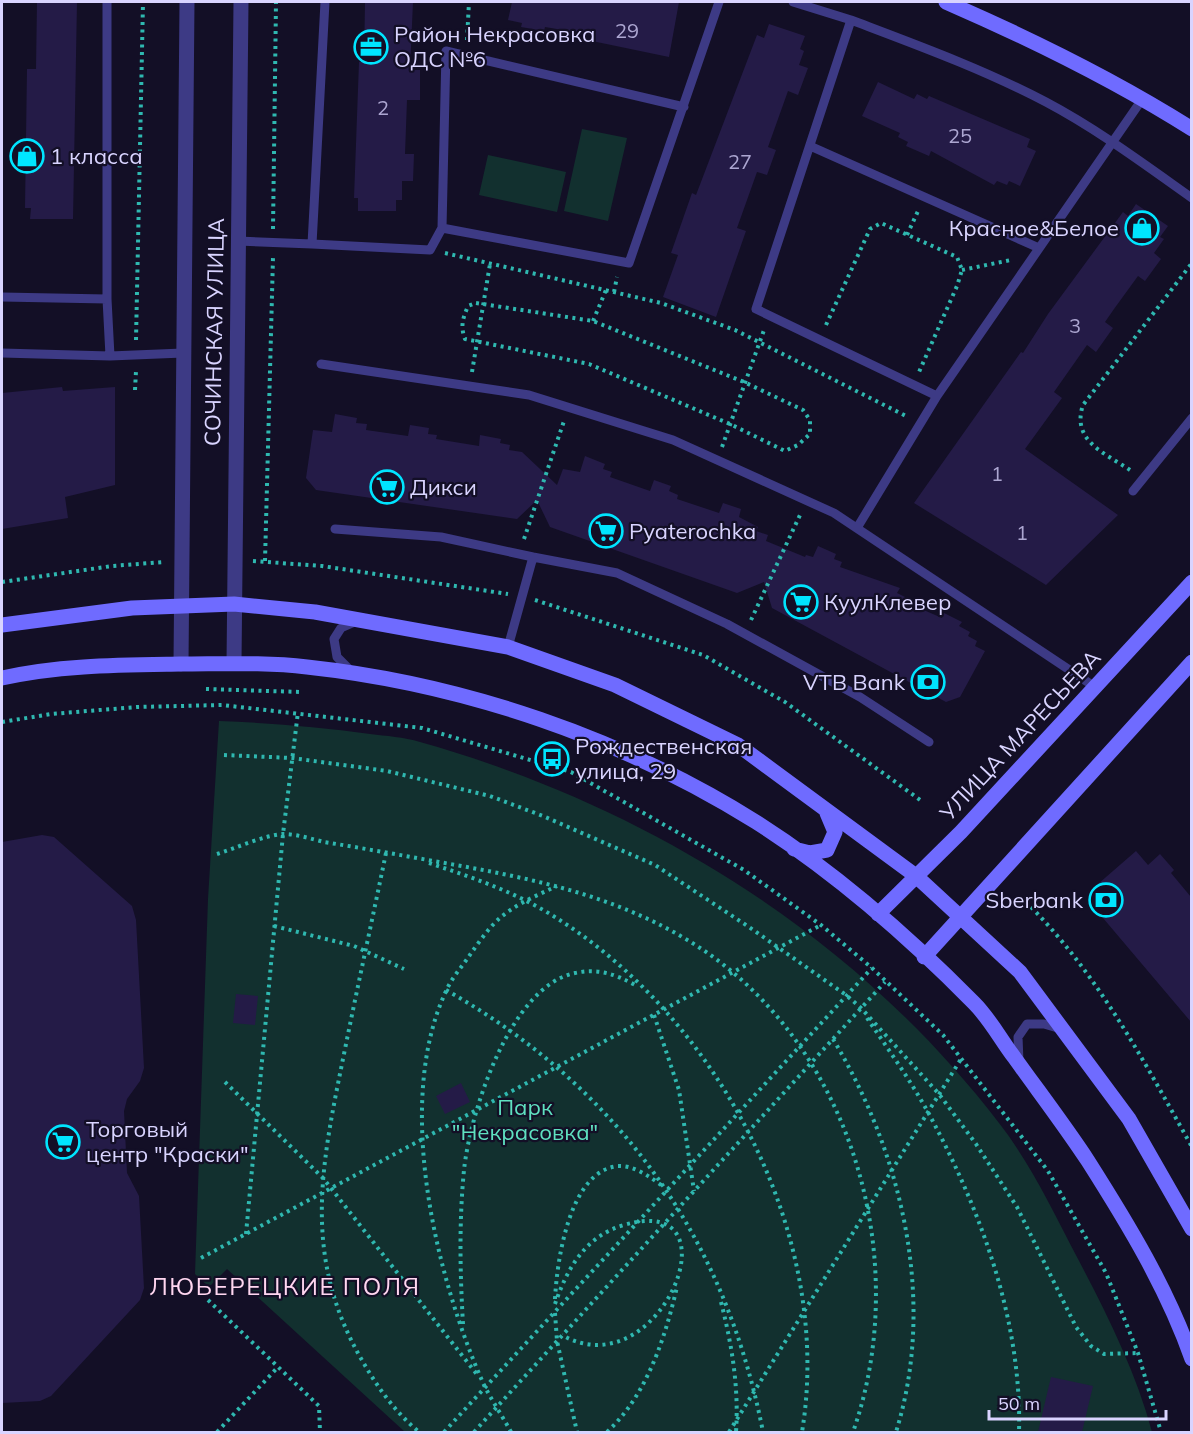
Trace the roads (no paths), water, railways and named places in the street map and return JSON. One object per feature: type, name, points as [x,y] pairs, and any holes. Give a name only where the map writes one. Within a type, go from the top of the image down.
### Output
[{"type":"street","name":"СОЧИНСКАЯ УЛИЦА","points":[[181,664],[187,2]]},
{"type":"street","name":"СОЧИНСКАЯ УЛИЦА","points":[[234,663],[241,2]]},
{"type":"street","points":[[946,2],[1036,41],[1143,98],[1191,129]]},
{"type":"street","name":"УЛИЦА МАРЕСЬЕВА","points":[[878,914],[1095,687],[1191,582]]},
{"type":"street","points":[[2,625],[132,608],[180,606],[234,604],[315,612],[508,647],[615,684],[738,745],[916,876],[1020,972],[1129,1119],[1191,1229]]},
{"type":"street","points":[[924,957],[1191,662]]},
{"type":"street","points":[[2,678],[36,672],[234,663],[306,666],[399,681],[539,718],[665,772],[756,823],[878,914],[977,1006],[1071,1136],[1133,1231],[1183,1335],[1191,1359]]},
{"type":"street","points":[[791,848],[810,853],[827,850],[835,832],[825,810]]},
{"type":"lane","points":[[107,2],[107,299],[110,356]]},
{"type":"lane","points":[[312,244],[325,2]]},
{"type":"lane","points":[[442,228],[629,263],[719,2]]},
{"type":"lane","points":[[793,2],[851,20],[966,63],[1047,102],[1113,142],[1191,198]]},
{"type":"lane","points":[[851,20],[756,309],[937,396]]},
{"type":"lane","points":[[238,241],[430,250],[442,228],[446,51],[684,107]]},
{"type":"lane","points":[[857,528],[937,396],[1143,98]]},
{"type":"lane","points":[[810,146],[924,197],[1037,252]]},
{"type":"lane","points":[[2,297],[107,299]]},
{"type":"lane","points":[[2,353],[110,356],[183,353]]},
{"type":"lane","points":[[321,364],[529,395],[673,440],[834,513],[1095,687]]},
{"type":"lane","points":[[1133,491],[1191,418]]},
{"type":"lane","points":[[335,529],[441,537],[617,573],[744,634],[860,697],[929,742]]},
{"type":"lane","points":[[508,647],[534,557]]},
{"type":"lane","points":[[354,674],[337,657],[334,639],[341,628],[359,620]]},
{"type":"lane","points":[[1019,1064],[1018,1037],[1027,1024],[1044,1024],[1063,1030]]},
{"type":"place","name":"Район Некрасовка ОДС №6","points":[[371,47]]},
{"type":"place","name":"1 класса","points":[[27,156]]},
{"type":"place","name":"Красное&Белое","points":[[1142,228]]},
{"type":"place","name":"Дикси","points":[[387,487]]},
{"type":"place","name":"Pyaterochka","points":[[606,531]]},
{"type":"place","name":"КуулКлевер","points":[[801,602]]},
{"type":"place","name":"VTB Bank","points":[[928,682]]},
{"type":"place","name":"Рождественская улица, 29","points":[[552,759]]},
{"type":"place","name":"Sberbank","points":[[1106,900]]},
{"type":"place","name":"Торговый центр \"Краски\"","points":[[63,1142]]},
{"type":"district","name":"ЛЮБЕРЕЦКИЕ ПОЛЯ","points":[[285,1286]]},
{"type":"park label","name":"Парк \"Некрасовка\"","points":[[525,1120]]}]
